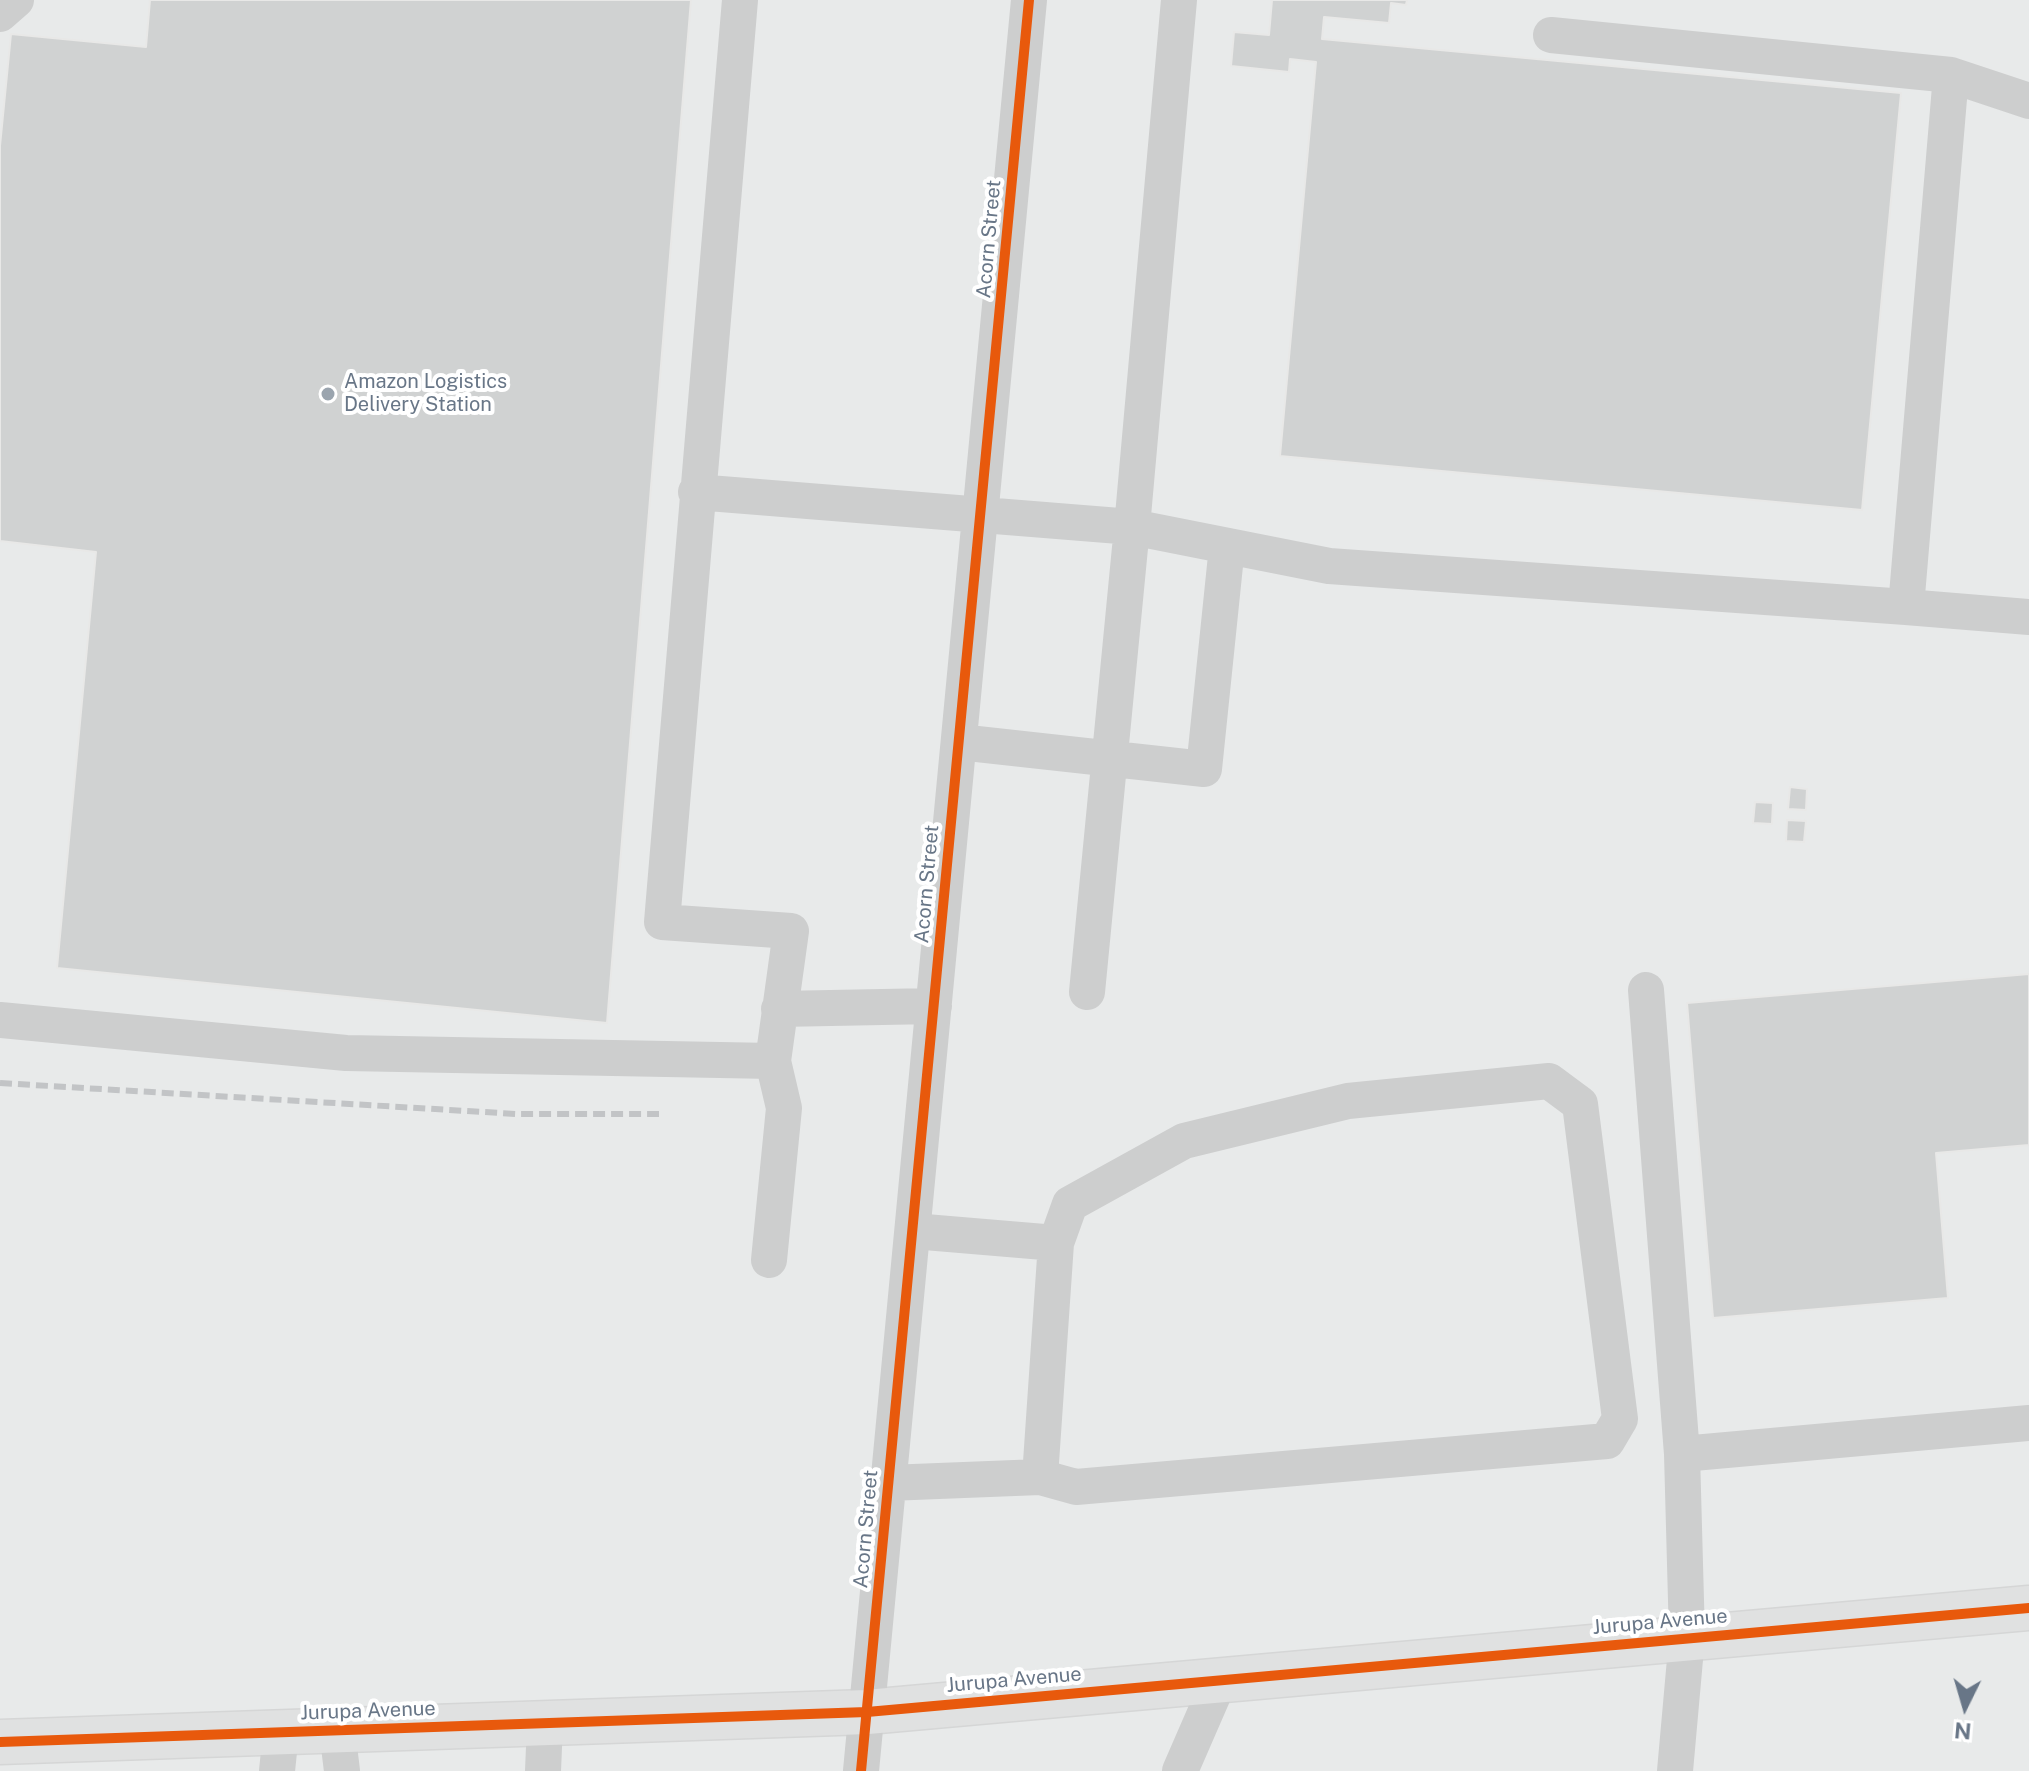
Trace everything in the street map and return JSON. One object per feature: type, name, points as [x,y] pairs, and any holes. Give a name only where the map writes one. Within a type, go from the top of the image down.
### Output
[{"type":"main road","name":"Jurupa Avenue","points":[[0,1742],[279,1751],[340,1750],[545,1723],[867,1712],[2029,1608]]},
{"type":"street","points":[[0,14],[16,0]]},
{"type":"street","points":[[740,0],[662,922],[791,931],[773,1061],[784,1108],[769,1260]]},
{"type":"street","name":"Acorn Street","points":[[861,1771],[1029,0]]},
{"type":"street","points":[[1087,992],[1179,0]]},
{"type":"street","points":[[1551,35],[1951,75],[2029,101]]},
{"type":"street","points":[[1906,607],[1951,75]]},
{"type":"street","points":[[696,492],[1132,527],[1329,566],[2029,617]]},
{"type":"street","points":[[959,742],[1204,769],[1227,546]]},
{"type":"street","points":[[1646,990],[1682,1454],[1687,1637],[1675,1771]]},
{"type":"street","points":[[779,1009],[934,1006]]},
{"type":"street","points":[[0,1020],[346,1053],[773,1061]]},
{"type":"street","points":[[888,1483],[1040,1477],[1076,1487],[1607,1441],[1620,1419],[1580,1104],[1549,1081],[1348,1101],[1184,1141],[1070,1204],[1056,1243],[1040,1477]]},
{"type":"street","points":[[913,1231],[1056,1243]]},
{"type":"street","points":[[1682,1454],[2029,1423]]},
{"type":"street","points":[[1180,1771],[1220,1679]]},
{"type":"street","points":[[543,1771],[545,1723]]},
{"type":"shaded area","points":[[0,0],[2029,0],[2029,1771],[0,1771]]},
{"type":"building","name":"Amazon Logistics Delivery Station","points":[[150,0],[691,0],[607,1023],[57,968],[96,552],[0,541],[0,146],[11,34],[146,47]]},
{"type":"building","points":[[1272,0],[1407,0],[1406,5],[1391,3],[1389,23],[1324,17],[1322,39],[1901,93],[1862,510],[1280,456],[1316,62],[1290,59],[1289,72],[1231,66],[1234,32],[1269,35]]},
{"type":"building","points":[[1790,787],[1807,789],[1806,810],[1788,809]]},
{"type":"building","points":[[1755,802],[1773,803],[1772,824],[1753,823]]},
{"type":"building","points":[[1787,820],[1806,821],[1804,842],[1786,841]]},
{"type":"building","points":[[2029,974],[2029,1145],[1936,1153],[1948,1298],[1713,1318],[1687,1003]]},
{"type":"railway","points":[[0,1083],[517,1114],[659,1114]]},
{"type":"cycle path","points":[[861,1771],[1029,0]]},
{"type":"cycle path","points":[[0,1742],[867,1712],[2029,1608]]},
{"type":"place","name":"Amazon Logistics Delivery Station","points":[[328,394]]}]
